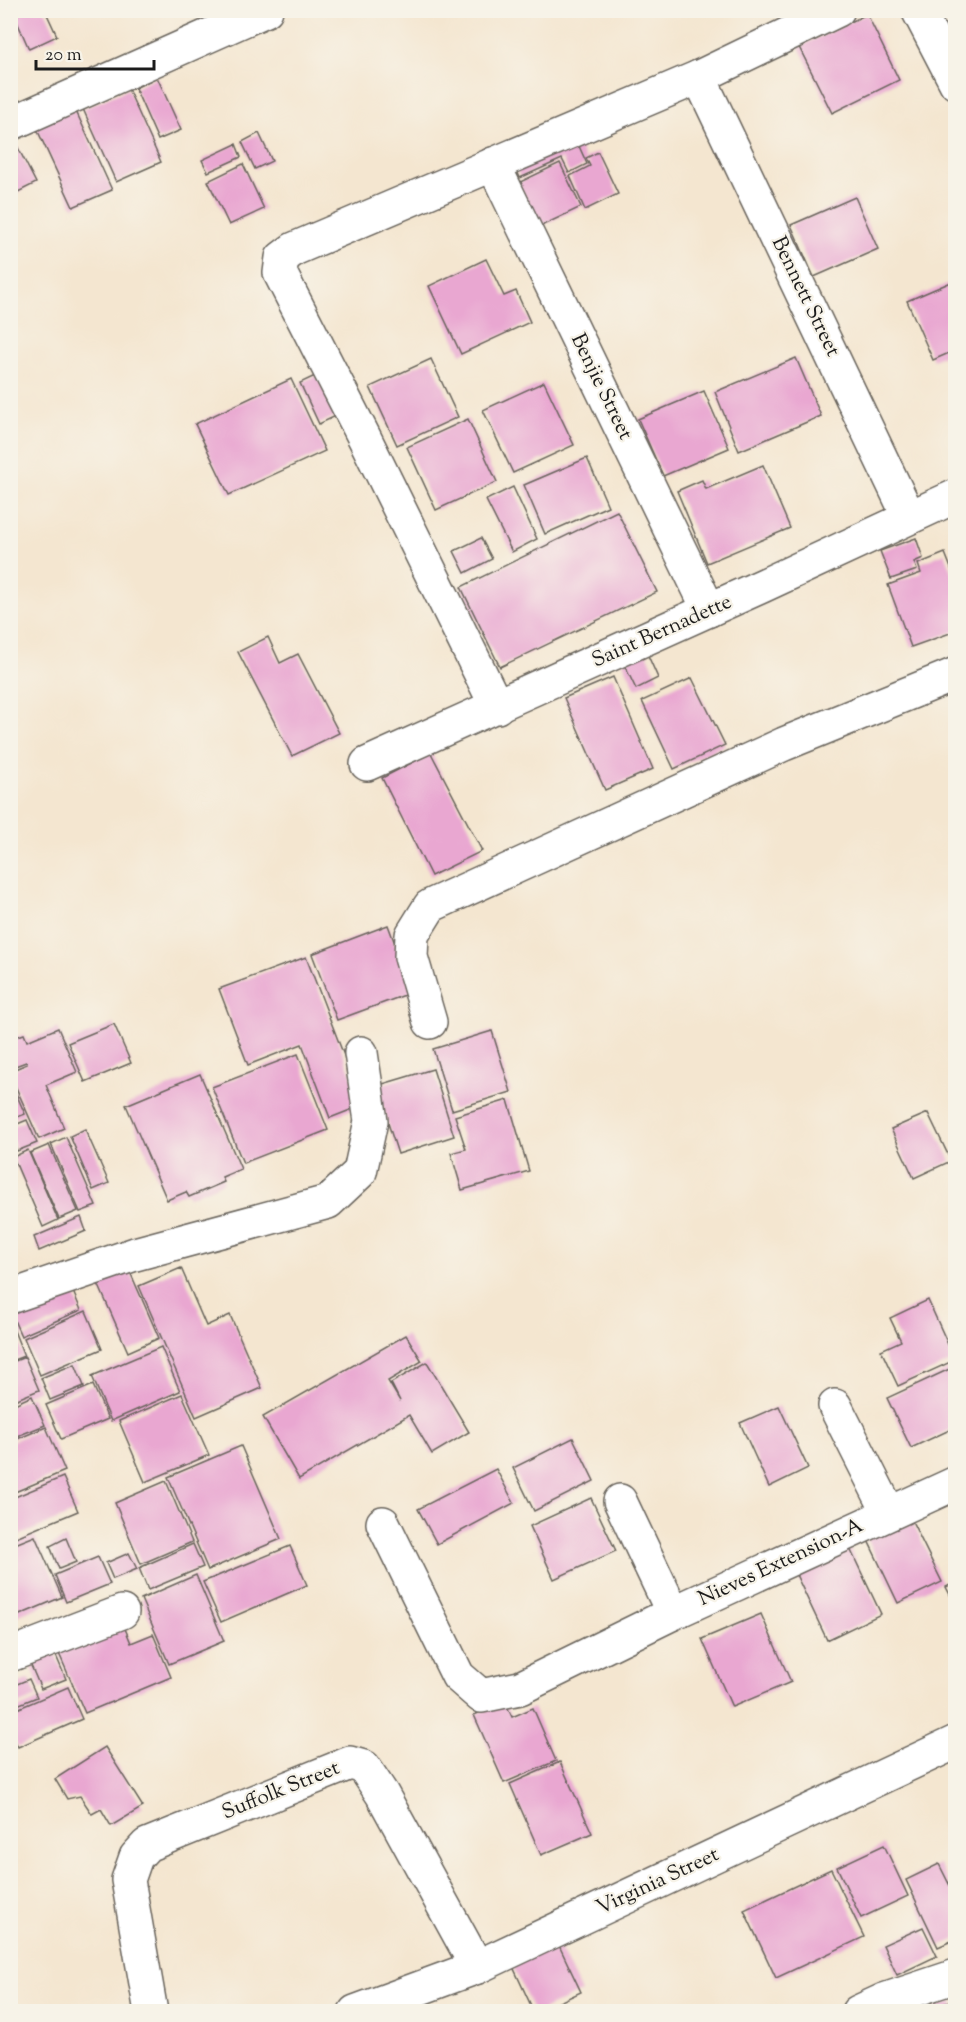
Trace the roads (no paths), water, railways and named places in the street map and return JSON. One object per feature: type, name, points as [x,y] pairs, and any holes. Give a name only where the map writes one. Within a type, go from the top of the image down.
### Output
[{"type":"street","points":[[10,124],[266,10]]},
{"type":"street","points":[[497,707],[280,273],[282,258],[294,249],[699,77],[838,10]]},
{"type":"street","points":[[918,10],[956,83]]},
{"type":"street","name":"Bennett Street","points":[[699,77],[909,517]]},
{"type":"street","name":"Benjie Street","points":[[493,164],[708,610]]},
{"type":"street","name":"Saint Bernadette","points":[[367,764],[497,707],[956,496]]},
{"type":"street","points":[[430,1022],[411,957],[412,935],[430,906],[784,744],[956,674]]},
{"type":"street","points":[[10,1296],[135,1254],[328,1202],[360,1172],[371,1121],[361,1053]]},
{"type":"street","name":"Nieves Extension-A","points":[[835,1406],[889,1513]]},
{"type":"street","name":"Nieves Extension-A","points":[[384,1523],[458,1676],[481,1696],[520,1688],[673,1613],[956,1483]]},
{"type":"street","name":"Nieves Extension-A","points":[[620,1502],[673,1613]]},
{"type":"street","points":[[10,1655],[122,1612]]},
{"type":"street","name":"Virginia Street","points":[[355,2012],[477,1967],[956,1742]]},
{"type":"street","name":"Suffolk Street","points":[[151,2012],[128,1880],[136,1857],[147,1845],[350,1763],[364,1767],[382,1794],[477,1967]]},
{"type":"street","points":[[858,2012],[884,2000],[956,1976]]}]
